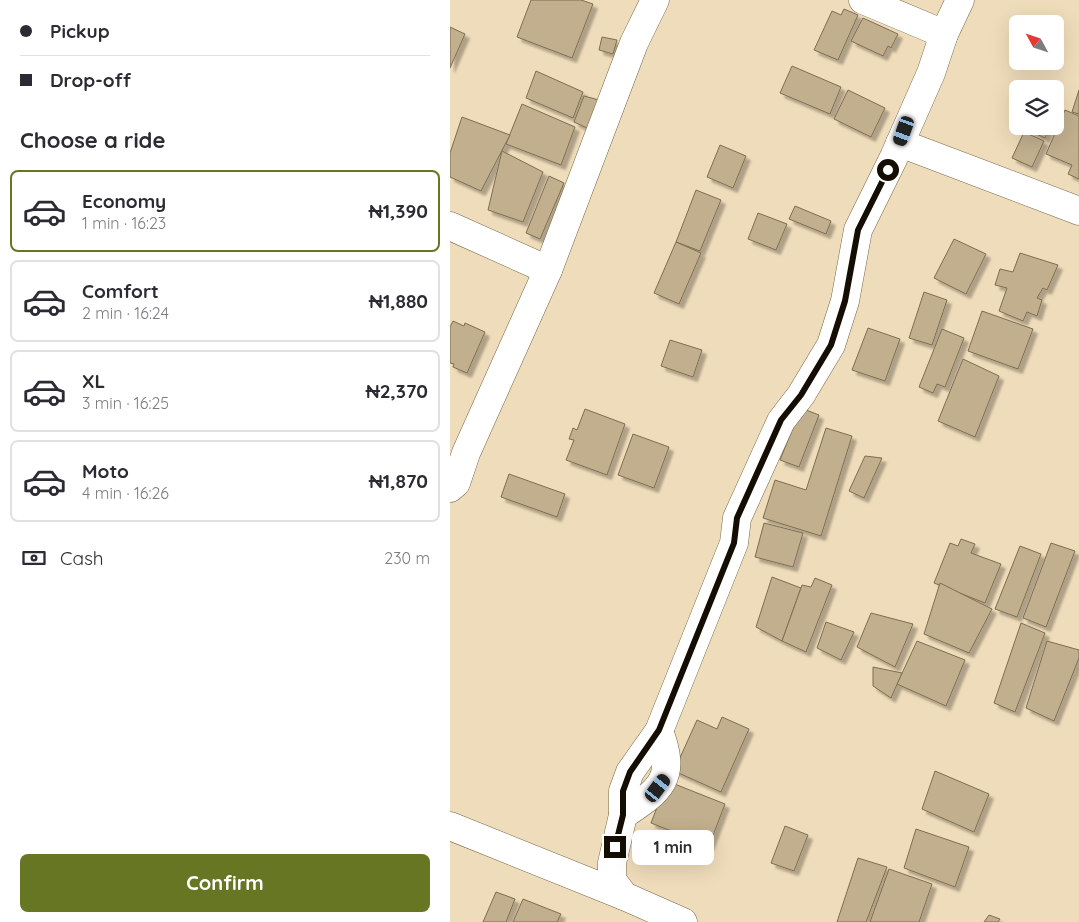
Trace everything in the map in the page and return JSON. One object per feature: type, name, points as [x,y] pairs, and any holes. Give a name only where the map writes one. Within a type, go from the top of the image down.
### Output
[{"type":"street","points":[[450,488],[456,482],[466,454],[548,270],[634,43],[655,0]]},
{"type":"street","points":[[863,0],[944,34]]},
{"type":"street","points":[[624,896],[612,880],[612,863],[623,815],[623,791],[630,772],[659,730],[734,543],[737,518],[781,420],[801,395],[831,345],[845,301],[858,230],[876,197],[900,143],[931,73],[944,34],[960,0]]},
{"type":"street","points":[[900,143],[1079,211]]},
{"type":"street","points":[[450,226],[548,270]]},
{"type":"street","points":[[450,826],[624,896],[683,922]]},
{"type":"building","points":[[531,0],[581,0],[593,4],[572,58],[517,37]]},
{"type":"building","points":[[844,9],[858,15],[838,60],[814,50],[832,11],[841,15]]},
{"type":"building","points":[[863,18],[898,34],[891,48],[888,46],[883,56],[851,41]]},
{"type":"building","points":[[450,27],[465,34],[450,68]]},
{"type":"building","points":[[602,37],[617,40],[613,54],[599,50]]},
{"type":"building","points":[[792,66],[841,87],[830,114],[780,93]]},
{"type":"building","points":[[536,71],[583,92],[573,118],[526,98]]},
{"type":"building","points":[[848,90],[885,108],[871,137],[834,119]]},
{"type":"building","points":[[1079,90],[1079,114],[1072,112]]},
{"type":"building","points":[[584,96],[599,100],[587,128],[574,122]]},
{"type":"building","points":[[522,104],[575,127],[561,165],[506,144]]},
{"type":"building","points":[[1065,110],[1079,116],[1079,179],[1068,174],[1072,165],[1046,154],[1054,135],[1064,135]]},
{"type":"building","points":[[462,117],[510,135],[481,191],[450,177],[450,153]]},
{"type":"building","points":[[1023,135],[1031,135],[1044,141],[1032,167],[1012,158]]},
{"type":"building","points":[[720,145],[746,156],[733,188],[707,177]]},
{"type":"building","points":[[502,151],[543,172],[523,222],[488,210]]},
{"type":"building","points":[[549,176],[564,183],[540,239],[526,233]]},
{"type":"building","points":[[696,190],[721,200],[700,251],[676,242]]},
{"type":"building","points":[[795,206],[831,221],[826,234],[789,219]]},
{"type":"building","points":[[758,213],[787,224],[776,250],[748,239]]},
{"type":"building","points":[[954,239],[986,254],[966,294],[934,278]]},
{"type":"building","points":[[676,242],[701,253],[679,304],[654,293]]},
{"type":"building","points":[[1020,253],[1058,265],[1047,290],[1043,288],[1037,298],[1042,300],[1037,316],[1027,312],[1023,321],[999,311],[1007,288],[995,285],[1000,269],[1013,272]]},
{"type":"building","points":[[924,292],[947,300],[932,345],[909,338]]},
{"type":"building","points":[[982,311],[1033,329],[1018,369],[968,351]]},
{"type":"building","points":[[453,321],[464,326],[465,323],[485,332],[467,373],[453,367],[454,364],[450,363],[450,327]]},
{"type":"building","points":[[868,328],[900,339],[885,381],[852,370]]},
{"type":"building","points":[[942,329],[964,338],[945,387],[937,384],[933,393],[919,387]]},
{"type":"building","points":[[670,340],[702,350],[693,377],[661,366]]},
{"type":"building","points":[[963,359],[999,376],[975,437],[938,421]]},
{"type":"building","points":[[801,408],[819,415],[799,467],[780,460]]},
{"type":"building","points":[[585,409],[625,424],[607,475],[566,460],[574,440],[569,439],[573,428],[577,430]]},
{"type":"building","points":[[826,428],[852,436],[821,536],[763,518],[775,480],[806,490]]},
{"type":"building","points":[[633,434],[669,447],[654,488],[618,475]]},
{"type":"building","points":[[865,456],[882,458],[864,498],[849,491]]},
{"type":"building","points":[[509,474],[565,494],[557,517],[501,497]]},
{"type":"building","points":[[764,523],[803,533],[793,567],[755,557]]},
{"type":"building","points":[[961,539],[975,544],[971,553],[1001,564],[985,603],[934,583],[950,543],[958,546]]},
{"type":"building","points":[[1051,543],[1075,551],[1046,627],[1023,618]]},
{"type":"building","points":[[1020,546],[1041,554],[1017,617],[995,609]]},
{"type":"building","points":[[772,577],[801,588],[782,641],[756,627]]},
{"type":"building","points":[[815,578],[832,585],[806,652],[782,641],[802,585],[811,587]]},
{"type":"building","points":[[940,583],[992,609],[969,653],[924,634]]},
{"type":"building","points":[[871,613],[913,624],[895,667],[857,647]]},
{"type":"building","points":[[826,622],[854,632],[841,660],[817,648]]},
{"type":"building","points":[[1021,623],[1045,633],[1015,712],[994,703]]},
{"type":"building","points":[[917,641],[965,660],[946,706],[897,684]]},
{"type":"building","points":[[1047,641],[1079,650],[1079,658],[1054,721],[1026,708]]},
{"type":"building","points":[[873,667],[902,673],[891,698],[873,686]]},
{"type":"building","points":[[722,717],[749,729],[721,792],[674,771],[697,720],[717,729]]},
{"type":"building","points":[[935,771],[989,794],[974,832],[922,809]]},
{"type":"building","points":[[667,781],[725,804],[709,846],[651,823]]},
{"type":"building","points":[[785,826],[808,835],[794,871],[771,863]]},
{"type":"building","points":[[916,829],[969,847],[955,887],[904,868]]},
{"type":"building","points":[[858,858],[887,867],[866,922],[837,922]]},
{"type":"building","points":[[889,869],[932,884],[919,922],[870,922]]},
{"type":"building","points":[[496,892],[515,899],[506,922],[483,922]]},
{"type":"building","points":[[523,899],[561,914],[557,922],[513,922]]},
{"type":"building","points":[[989,915],[1000,919],[998,922],[984,922]]},
{"type":"route","points":[[615,847],[623,815],[623,791],[630,772],[659,730],[734,543],[737,518],[781,420],[801,395],[831,345],[845,301],[858,230],[888,170]]}]
